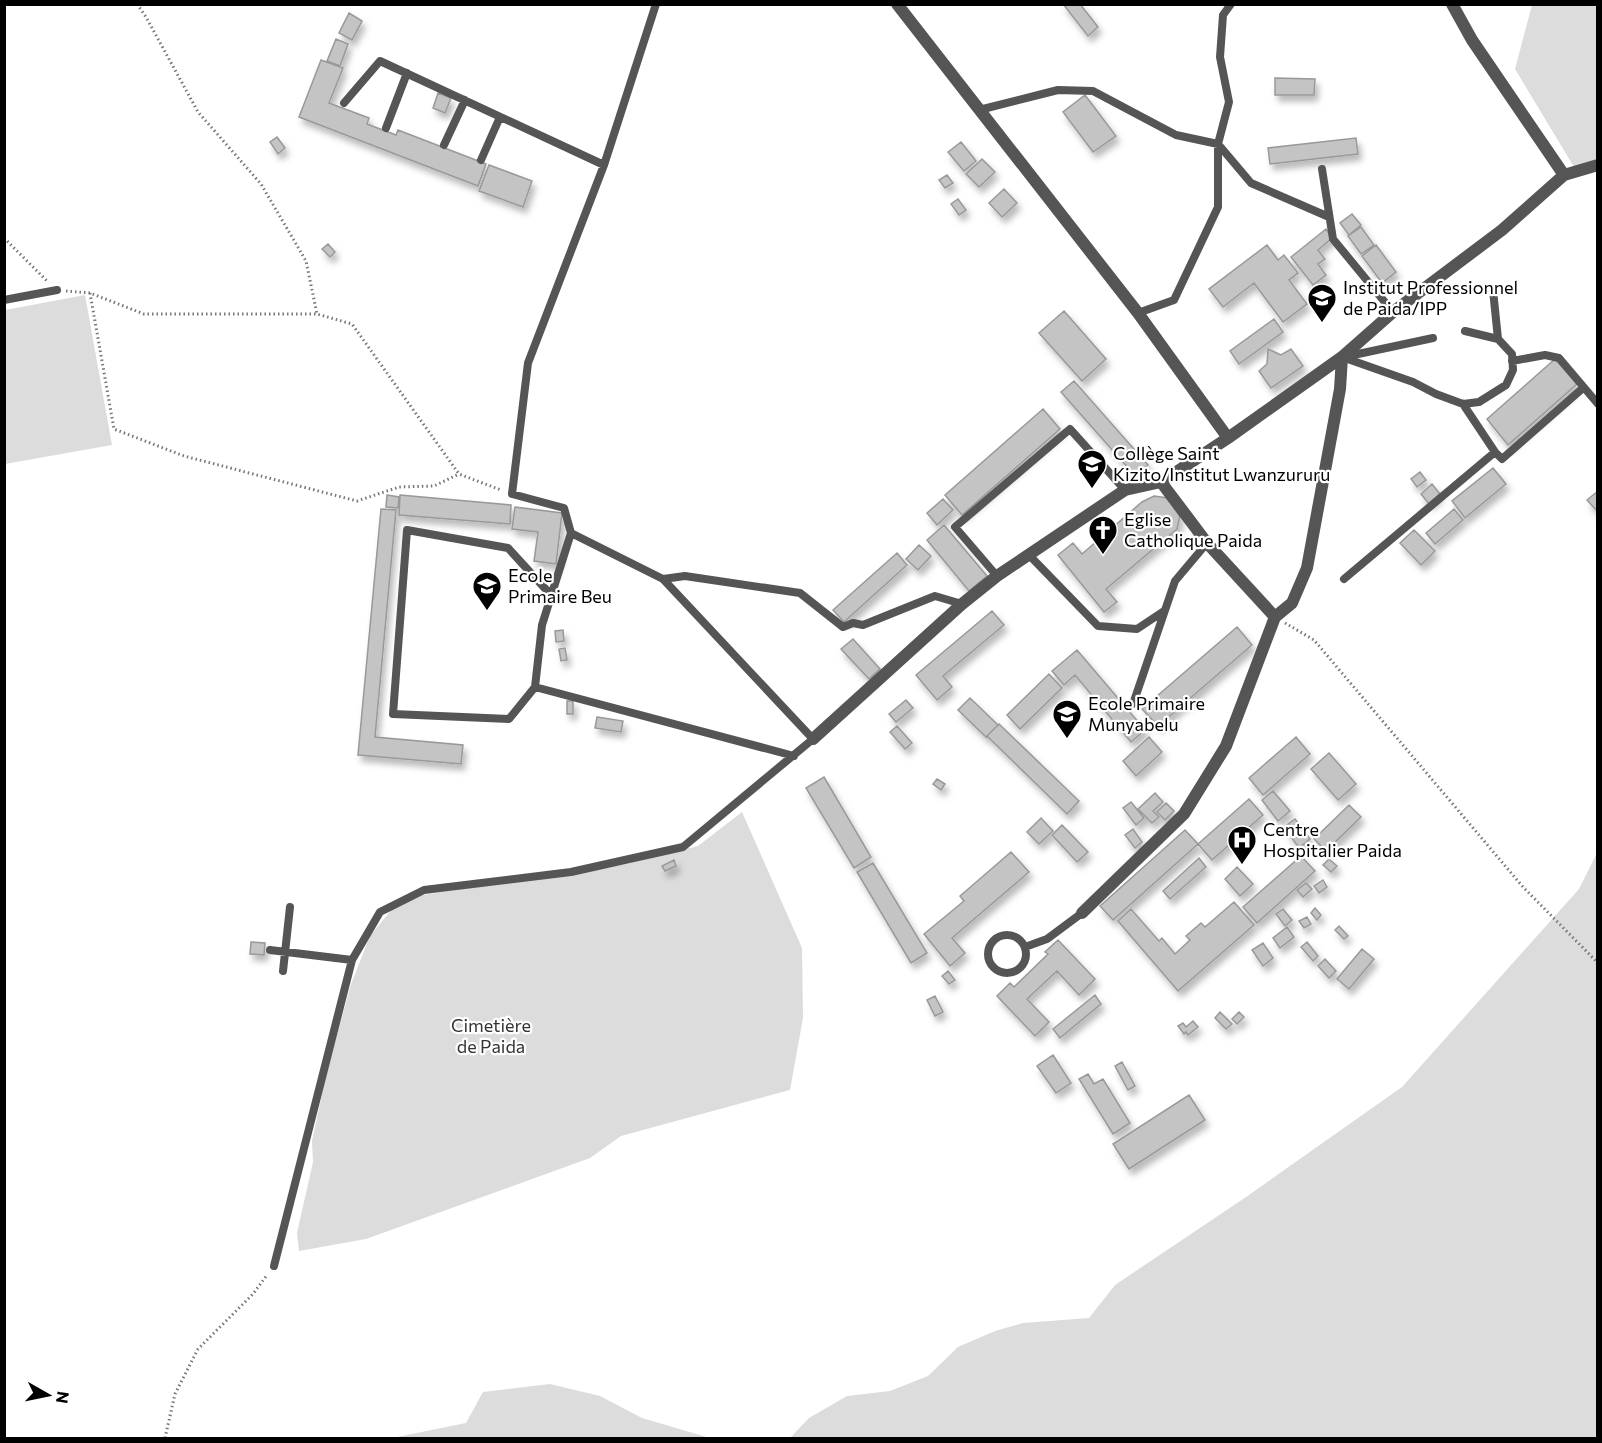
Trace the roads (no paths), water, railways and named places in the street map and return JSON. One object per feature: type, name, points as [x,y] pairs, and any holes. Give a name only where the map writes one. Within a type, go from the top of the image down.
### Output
[{"type":"street","points":[[897,4],[1138,313],[1228,438]]},
{"type":"street","points":[[1452,4],[1472,40],[1564,175]]},
{"type":"street","points":[[813,739],[962,604],[997,576],[1125,490],[1161,482],[1228,438],[1342,357],[1394,312],[1502,230],[1564,175],[1598,165]]},
{"type":"street","points":[[1082,913],[1184,814],[1226,746],[1275,617],[1292,603],[1307,568],[1340,389],[1342,357]]},
{"type":"street","points":[[1161,482],[1207,543],[1275,617]]},
{"type":"lane","points":[[551,595],[508,548],[407,530],[393,714],[509,719],[534,687],[542,625],[571,533],[564,508],[512,494],[528,363],[604,165],[656,4]]},
{"type":"lane","points":[[1138,313],[1174,300],[1218,207],[1218,144],[1229,102],[1220,57],[1224,15],[1231,4]]},
{"type":"lane","points":[[344,103],[380,61],[604,165]]},
{"type":"lane","points":[[386,128],[407,73]]},
{"type":"lane","points":[[979,110],[1058,90],[1093,91],[1176,135],[1218,144],[1251,183],[1329,217]]},
{"type":"lane","points":[[444,146],[465,100]]},
{"type":"lane","points":[[481,160],[500,117]]},
{"type":"lane","points":[[1322,170],[1333,239],[1394,312]]},
{"type":"lane","points":[[4,300],[57,290]]},
{"type":"lane","points":[[1493,290],[1498,339]]},
{"type":"lane","points":[[1342,357],[1413,382],[1463,404],[1479,402],[1506,385],[1513,370],[1512,354],[1498,339],[1465,331]]},
{"type":"lane","points":[[1342,357],[1433,338]]},
{"type":"lane","points":[[1512,361],[1545,356],[1559,358],[1598,404]]},
{"type":"lane","points":[[1463,404],[1494,452],[1502,459],[1583,388]]},
{"type":"lane","points":[[997,576],[955,527],[1070,429],[1125,490]]},
{"type":"lane","points":[[1344,579],[1494,452]]},
{"type":"lane","points":[[274,1266],[352,960],[380,912],[424,890],[571,872],[683,847],[813,739],[663,579],[571,533]]},
{"type":"lane","points":[[1133,704],[1175,581],[1207,543]]},
{"type":"lane","points":[[1028,554],[1098,626],[1137,629],[1164,611]]},
{"type":"lane","points":[[663,579],[685,576],[800,593],[843,627],[853,623],[863,625],[935,596],[962,604]]},
{"type":"lane","points":[[534,687],[794,756]]},
{"type":"lane","points":[[283,971],[290,907]]},
{"type":"lane","points":[[1025,947],[1047,939],[1082,913]]},
{"type":"lane","points":[[1007,934],[1018,938],[1025,947],[1026,959],[1019,969],[1007,973],[996,970],[988,960],[988,948],[995,938],[1007,934]]},
{"type":"lane","points":[[270,950],[352,960]]},
{"type":"place","name":"Institut Professionnel de Paida/IPP","points":[[1322,324]]},
{"type":"place","name":"Collège Saint Kizito/Institut Lwanzururu","points":[[1092,490]]},
{"type":"place","name":"Eglise Catholique Paida","points":[[1103,556]]},
{"type":"place","name":"Ecole Primaire Beu","points":[[487,612]]},
{"type":"place","name":"Ecole Primaire Munyabelu","points":[[1067,740]]},
{"type":"place","name":"Centre Hospitalier Paida","points":[[1242,866]]},
{"type":"park label","name":"Cimetière de Paida","points":[[491,1036]]}]
